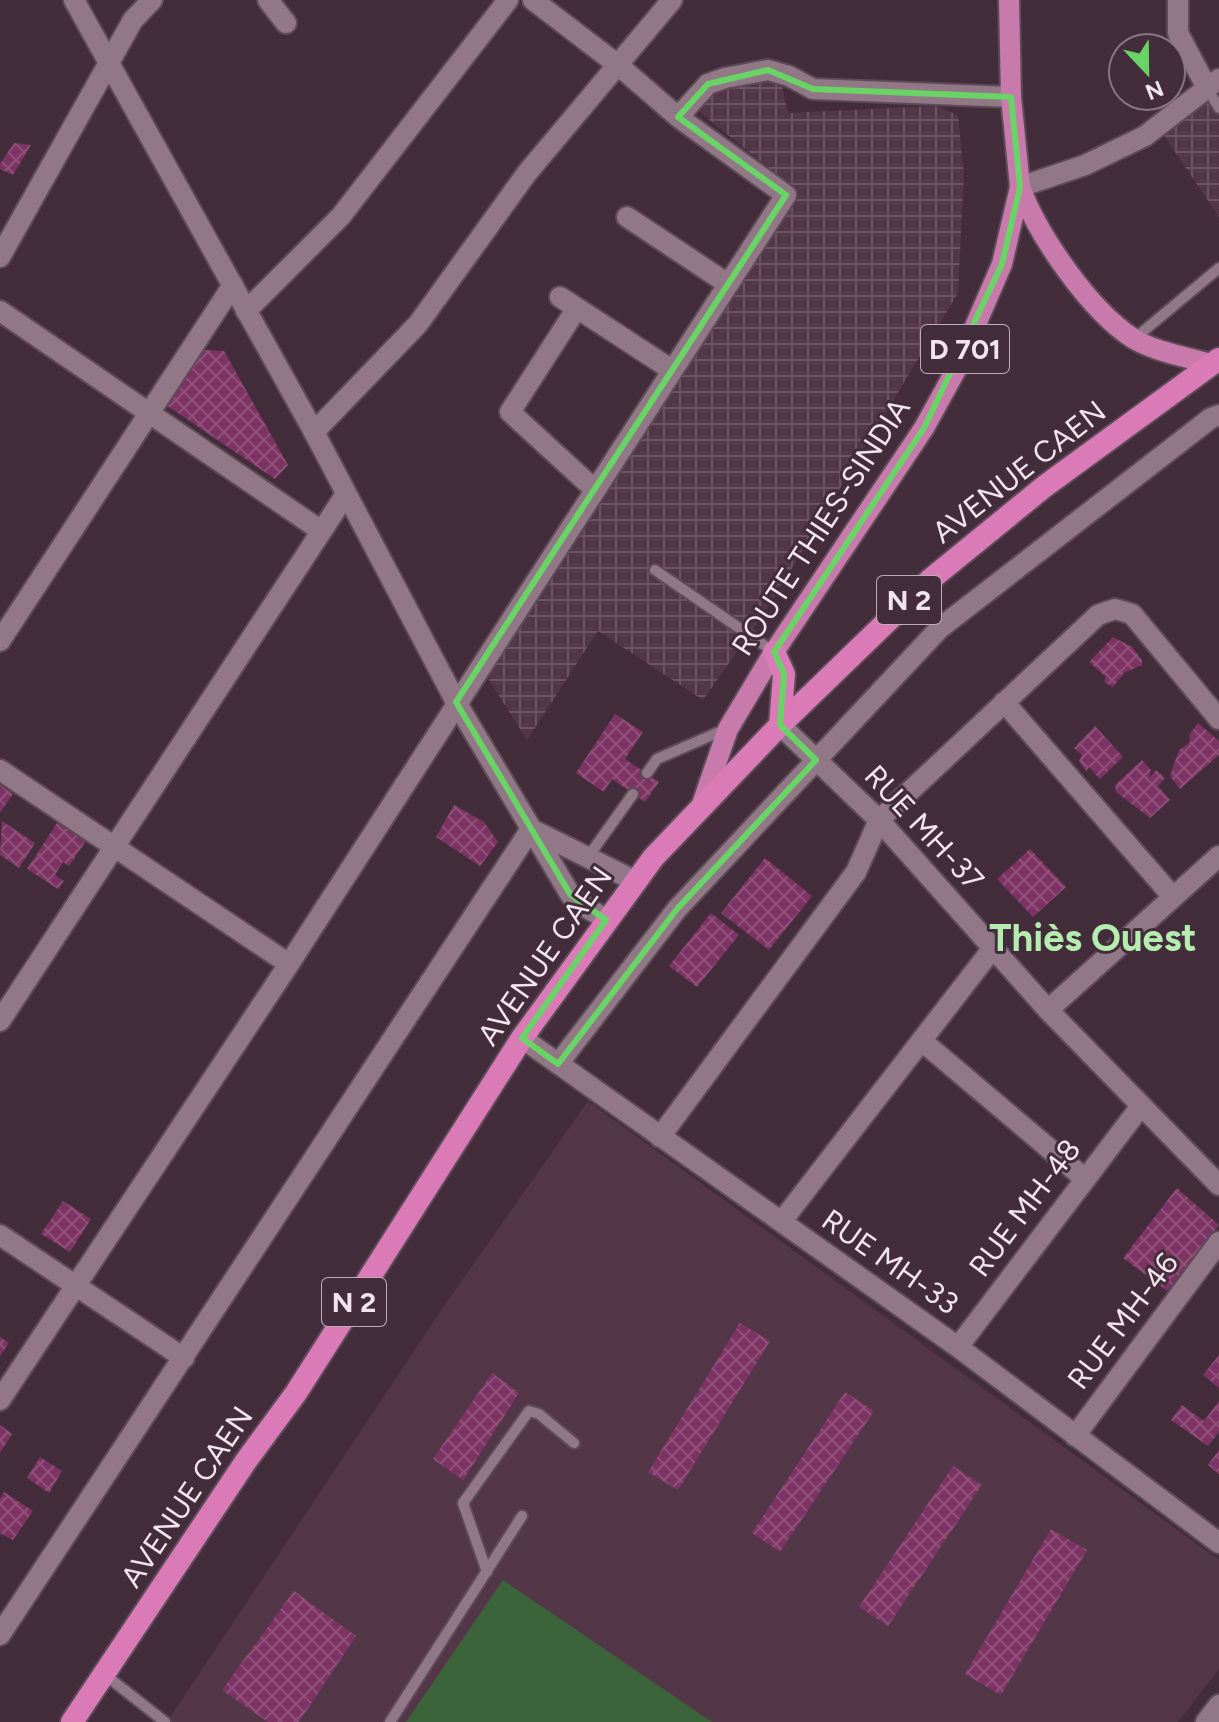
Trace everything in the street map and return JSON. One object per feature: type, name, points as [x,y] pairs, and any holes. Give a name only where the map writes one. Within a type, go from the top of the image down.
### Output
[{"type":"highway","name":"AVENUE CAEN","points":[[72,1722],[246,1461],[296,1393],[522,1038],[635,881],[702,804],[931,579],[1045,486],[1215,362]]},
{"type":"highway","points":[[774,652],[784,674],[780,725]]},
{"type":"main road","name":"ROUTE THIES-SINDIA","points":[[702,804],[728,729],[774,652],[888,486],[957,368],[1002,264],[1020,187],[1011,97],[1009,0]]},
{"type":"main road","points":[[1020,187],[1044,238],[1070,274],[1134,339],[1215,362]]},
{"type":"street","points":[[74,0],[314,432],[456,702],[575,901],[606,919]]},
{"type":"street","points":[[0,257],[133,20],[152,0]]},
{"type":"street","points":[[268,0],[286,23]]},
{"type":"street","points":[[246,311],[341,216],[508,0]]},
{"type":"street","points":[[0,1400],[289,964],[786,195],[678,117],[618,65],[533,0]]},
{"type":"street","points":[[314,432],[418,324],[527,173],[672,0]]},
{"type":"street","points":[[1020,187],[1085,165],[1145,136],[1213,84],[1178,33],[1178,0]]},
{"type":"street","points":[[678,117],[708,84],[768,70],[813,89],[1011,97]]},
{"type":"street","points":[[627,217],[728,284]]},
{"type":"street","points":[[0,641],[233,285]]},
{"type":"street","points":[[594,489],[510,412],[569,302],[672,370]]},
{"type":"street","points":[[0,311],[149,409],[320,530]]},
{"type":"street","points":[[558,1064],[677,909],[940,628],[1211,418],[1219,415]]},
{"type":"street","points":[[0,1021],[346,494]]},
{"type":"street","points":[[660,1137],[856,872],[879,820],[1098,615],[1121,609],[1132,614],[1219,719]]},
{"type":"street","points":[[1004,702],[1173,897]]},
{"type":"street","name":"RUE MH-37","points":[[780,725],[879,820],[1048,1010],[1219,1185]]},
{"type":"street","points":[[0,770],[289,964]]},
{"type":"street","points":[[531,829],[635,881]]},
{"type":"street","points":[[0,1635],[531,829]]},
{"type":"street","points":[[1048,1010],[1219,856]]},
{"type":"street","points":[[782,1221],[993,948]]},
{"type":"street","name":"RUE MH-33","points":[[522,1038],[958,1347],[1219,1543]]},
{"type":"street","points":[[922,1041],[1084,1178]]},
{"type":"street","name":"RUE MH-48","points":[[958,1347],[1141,1106]]},
{"type":"street","points":[[0,1235],[78,1284],[184,1358]]},
{"type":"street","name":"RUE MH-46","points":[[1075,1436],[1219,1242]]},
{"type":"street","points":[[1206,1722],[1219,1705]]},
{"type":"lane","points":[[1213,84],[1219,108]]},
{"type":"lane","points":[[1134,339],[1219,268]]},
{"type":"lane","points":[[655,570],[774,652]]},
{"type":"lane","points":[[647,773],[657,759],[728,729]]},
{"type":"lane","points":[[588,857],[633,794]]},
{"type":"lane","points":[[487,1572],[463,1503],[529,1411],[539,1414],[574,1443]]},
{"type":"lane","points":[[390,1722],[522,1516]]},
{"type":"lane","points":[[104,1674],[165,1722]]},
{"type":"highlighted area","points":[[768,70],[813,89],[1011,97],[1020,187],[1002,264],[924,428],[774,652],[784,674],[780,725],[816,760],[677,909],[558,1064],[522,1038],[606,920],[570,894],[456,702],[786,195],[678,117],[708,84]]},
{"type":"shaded area","points":[[1219,71],[1219,217],[1154,121],[1166,112],[1187,112],[1187,96]]},
{"type":"shaded area","points":[[781,81],[788,113],[935,106],[958,115],[964,174],[958,293],[769,606],[703,700],[598,631],[527,740],[489,680],[491,666],[588,509],[797,191],[697,110],[708,87]]},
{"type":"shaded area","points":[[588,1101],[1219,1560],[1219,1669],[1178,1722],[167,1722],[442,1309]]},
{"type":"green space","points":[[503,1580],[712,1722],[406,1722]]},
{"type":"building","points":[[14,143],[31,145],[13,175],[0,169],[0,164]]},
{"type":"building","points":[[204,350],[224,351],[288,465],[275,479],[166,405]]},
{"type":"building","points":[[1113,637],[1132,647],[1142,660],[1142,665],[1124,673],[1113,687],[1104,682],[1106,677],[1089,662]]},
{"type":"building","points":[[615,714],[643,732],[625,759],[659,782],[645,802],[612,779],[604,792],[576,773]]},
{"type":"building","points":[[1198,723],[1219,741],[1219,755],[1180,789],[1170,776],[1179,750],[1190,742],[1189,735]]},
{"type":"building","points":[[1095,726],[1123,757],[1100,779],[1089,767],[1086,771],[1079,761],[1082,755],[1074,748]]},
{"type":"building","points":[[1142,760],[1151,770],[1149,778],[1156,770],[1165,778],[1158,786],[1170,800],[1150,818],[1116,792],[1115,785]]},
{"type":"building","points":[[0,785],[13,794],[0,813]]},
{"type":"building","points":[[454,805],[484,822],[498,842],[480,866],[436,837]]},
{"type":"building","points":[[2,821],[35,843],[19,868],[0,855]]},
{"type":"building","points":[[57,823],[86,841],[69,866],[63,862],[55,875],[64,881],[58,889],[27,869]]},
{"type":"building","points":[[1030,849],[1066,887],[1033,917],[997,879]]},
{"type":"building","points":[[765,858],[812,896],[769,950],[721,913]]},
{"type":"building","points":[[711,913],[739,935],[697,987],[669,966]]},
{"type":"building","points":[[1177,1188],[1219,1225],[1167,1291],[1123,1258]]},
{"type":"building","points":[[63,1201],[91,1219],[70,1252],[41,1234]]},
{"type":"building","points":[[740,1323],[770,1341],[678,1490],[648,1472]]},
{"type":"building","points":[[0,1337],[9,1343],[0,1356]]},
{"type":"building","points":[[1219,1355],[1219,1388],[1203,1375]]},
{"type":"building","points":[[492,1373],[519,1393],[463,1480],[433,1459]]},
{"type":"building","points":[[845,1392],[874,1411],[780,1552],[752,1533]]},
{"type":"building","points":[[1219,1401],[1219,1432],[1208,1446],[1171,1420],[1182,1405],[1204,1421]]},
{"type":"building","points":[[0,1425],[12,1434],[0,1453]]},
{"type":"building","points":[[1219,1450],[1219,1474],[1208,1465]]},
{"type":"building","points":[[40,1457],[62,1471],[49,1493],[27,1478]]},
{"type":"building","points":[[953,1466],[982,1485],[888,1626],[859,1607]]},
{"type":"building","points":[[4,1492],[33,1511],[13,1540],[0,1533],[0,1499]]},
{"type":"building","points":[[1051,1529],[1087,1550],[1001,1695],[965,1674]]},
{"type":"building","points":[[294,1591],[356,1636],[299,1722],[268,1722],[222,1690]]},
{"type":"district","name":"Thiès Ouest","points":[[1093,938]]}]
